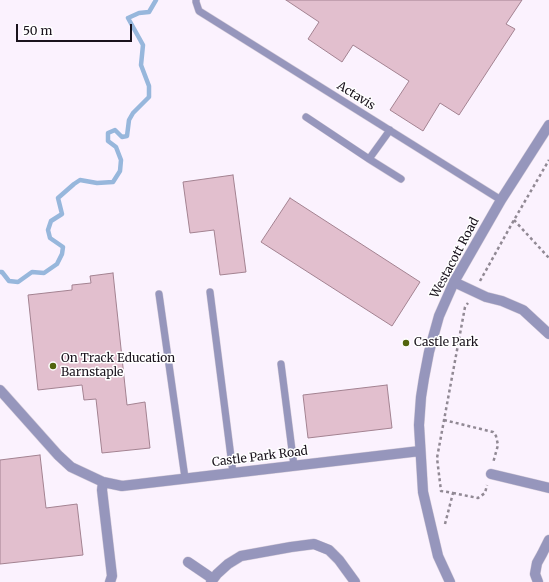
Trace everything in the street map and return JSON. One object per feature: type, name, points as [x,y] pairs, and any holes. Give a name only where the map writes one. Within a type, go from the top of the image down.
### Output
[{"type":"street","name":"Westacott Road","points":[[450,582],[438,556],[423,492],[419,425],[421,397],[429,352],[439,316],[454,282],[501,200],[549,125]]},
{"type":"street","points":[[454,282],[474,292],[523,310],[549,334]]},
{"type":"street","name":"Castle Park Road","points":[[0,390],[58,456],[71,467],[103,482],[122,486],[420,451]]},
{"type":"street","points":[[490,474],[549,488]]},
{"type":"street","points":[[103,482],[102,490],[112,576],[110,582]]},
{"type":"street","points":[[538,582],[535,574],[536,563],[549,540]]},
{"type":"street","points":[[188,562],[212,581],[228,564],[241,556],[290,546],[314,544],[328,550],[339,560],[355,582]]},
{"type":"lane","name":"Actavis","points":[[196,0],[199,10],[501,200]]},
{"type":"lane","points":[[306,117],[401,179]]},
{"type":"lane","points":[[369,159],[390,130]]},
{"type":"lane","points":[[210,292],[232,473]]},
{"type":"lane","points":[[159,294],[185,478]]},
{"type":"lane","points":[[280,364],[294,466]]},
{"type":"path","points":[[444,420],[493,432],[496,436],[498,446],[490,474],[484,493],[478,498],[441,491],[437,458],[444,420],[465,308],[549,160]]},
{"type":"path","points":[[514,220],[549,258]]},
{"type":"path","points":[[446,530],[444,523],[453,493]]},
{"type":"building","points":[[286,0],[522,0],[506,24],[515,29],[459,115],[440,103],[423,131],[390,110],[409,81],[353,45],[342,62],[308,39],[319,22]]},
{"type":"building","points":[[233,175],[246,272],[220,275],[214,230],[190,233],[183,182]]},
{"type":"building","points":[[290,198],[420,282],[392,326],[261,242]]},
{"type":"building","points":[[113,273],[127,405],[145,402],[150,448],[102,453],[96,399],[84,400],[82,385],[38,390],[28,295],[72,290],[72,285],[91,283],[90,276]]},
{"type":"building","points":[[387,385],[392,428],[308,438],[303,395]]},
{"type":"building","points":[[40,455],[46,508],[77,504],[83,555],[0,564],[0,460]]},
{"type":"waterway","points":[[0,272],[2,272],[9,281],[18,282],[32,272],[44,273],[57,264],[62,254],[63,247],[50,238],[48,230],[51,221],[62,214],[58,198],[80,180],[97,183],[113,182],[120,171],[121,160],[116,147],[108,141],[108,133],[115,130],[122,137],[127,136],[129,120],[133,113],[149,97],[149,86],[141,65],[143,45],[128,18],[139,13],[149,12],[156,0]]},
{"type":"place","name":"Castle Park","points":[[406,343]]},
{"type":"place","name":"On Track Education Barnstaple","points":[[53,366]]}]
